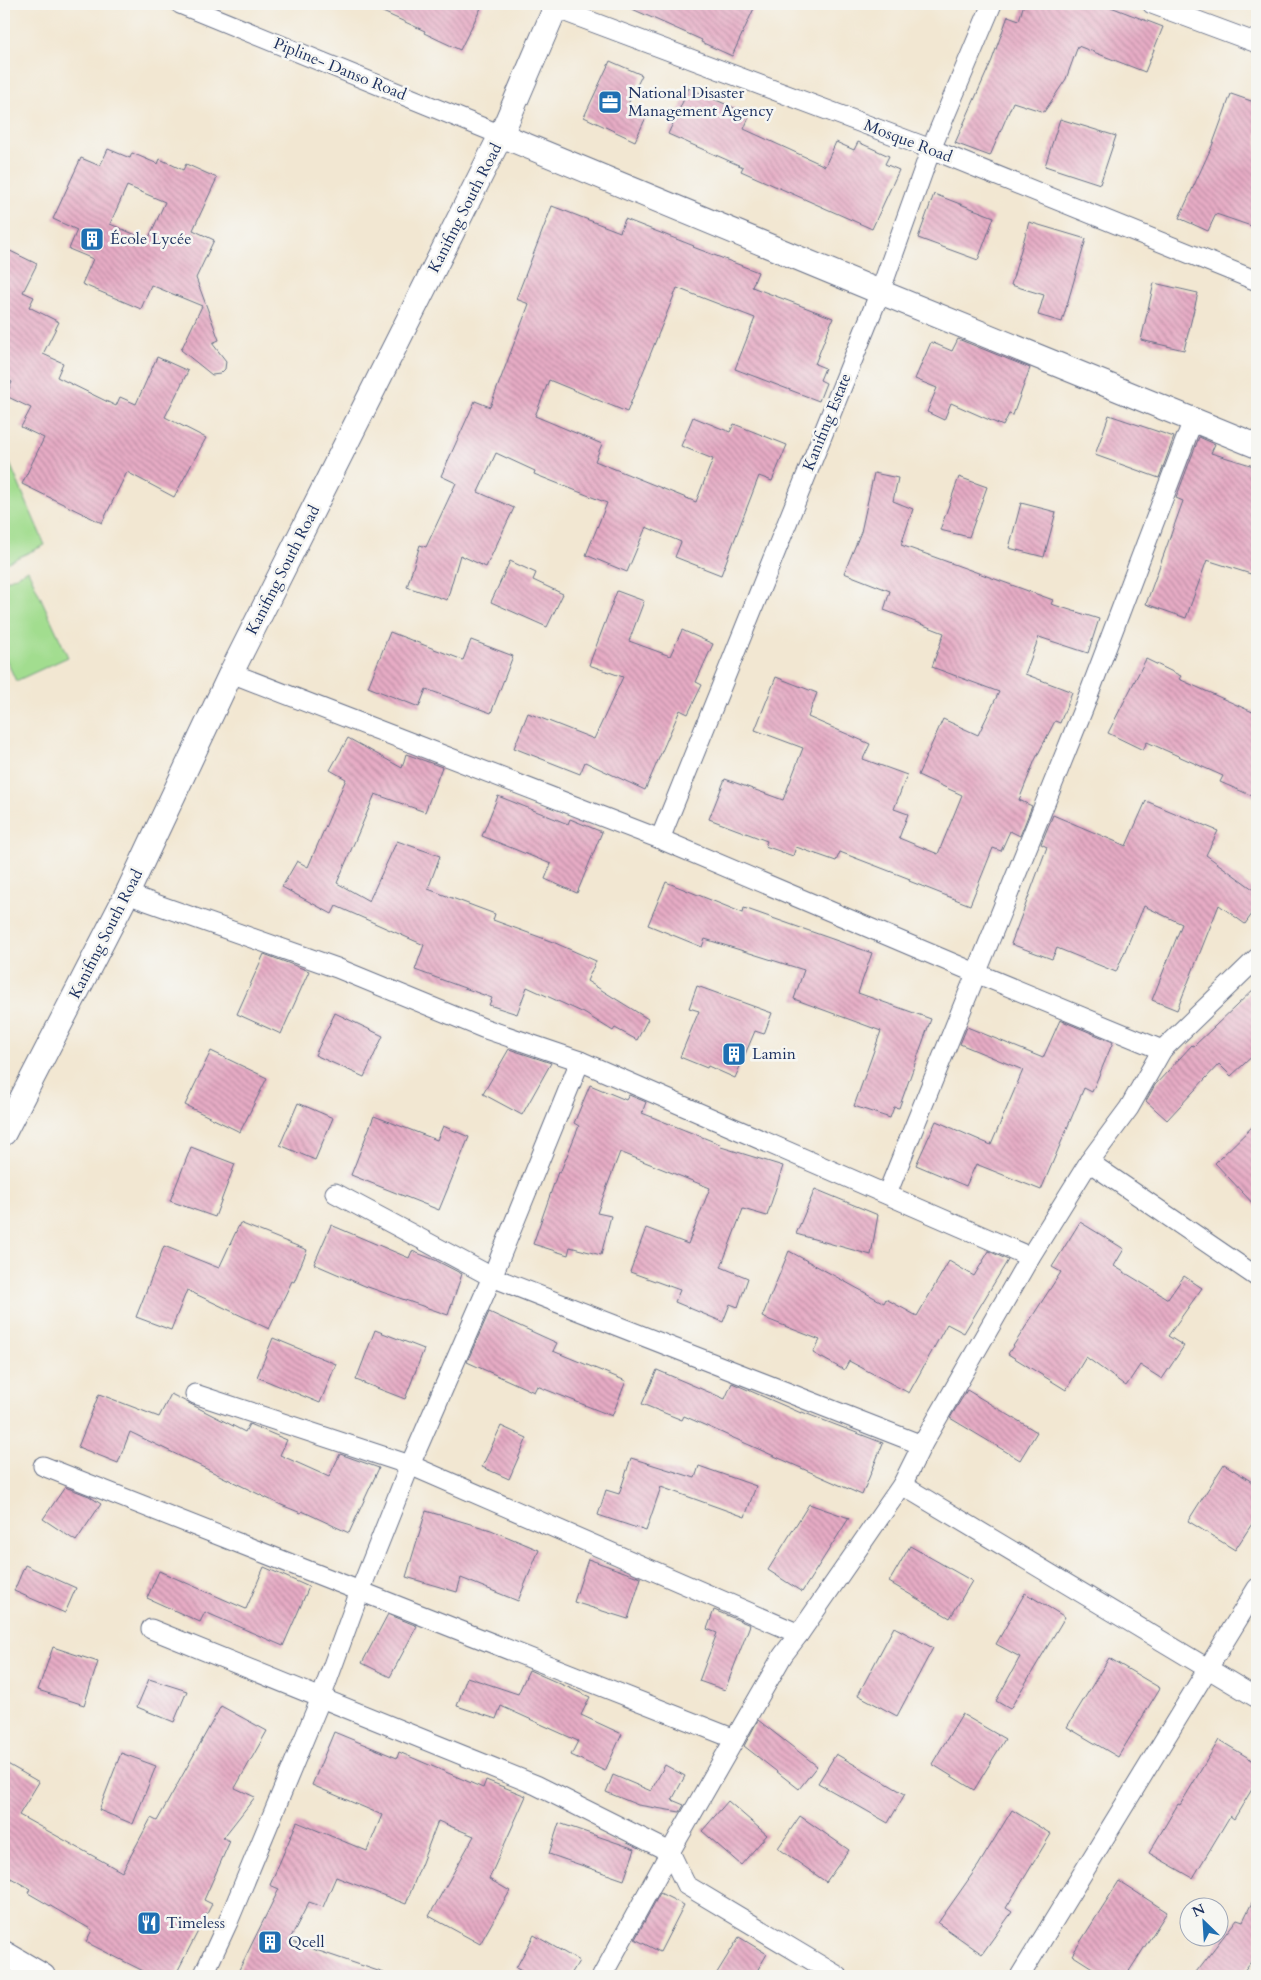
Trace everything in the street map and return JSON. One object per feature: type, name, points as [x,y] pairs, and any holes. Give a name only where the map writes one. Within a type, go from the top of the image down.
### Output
[{"type":"street","name":"Pipline- Danso Road","points":[[180,4],[501,135]]},
{"type":"street","name":"Kanifing Estate","points":[[660,839],[880,292],[931,149],[992,4]]},
{"type":"street","points":[[1152,4],[1257,43]]},
{"type":"street","name":"Kanifing South Road","points":[[4,1133],[127,894],[232,673],[501,135],[556,6]]},
{"type":"street","name":"Mosque Road","points":[[556,6],[931,149],[1256,278]]},
{"type":"street","points":[[501,135],[1257,446]]},
{"type":"street","points":[[887,1194],[1084,707],[1193,420]]},
{"type":"street","points":[[232,673],[660,839],[1162,1050]]},
{"type":"street","points":[[127,894],[337,968],[483,1028],[580,1061],[1030,1257]]},
{"type":"street","points":[[602,1976],[670,1852],[783,1655],[902,1485],[922,1445],[1030,1257],[1089,1162],[1129,1108],[1162,1050],[1257,958]]},
{"type":"street","points":[[203,1976],[228,1922],[321,1698],[360,1591],[410,1465],[492,1277],[580,1061]]},
{"type":"street","points":[[1089,1162],[1257,1277]]},
{"type":"street","points":[[335,1193],[492,1277],[922,1445]]},
{"type":"street","points":[[195,1394],[410,1465],[799,1634]]},
{"type":"street","points":[[43,1466],[734,1739]]},
{"type":"street","points":[[902,1485],[1257,1698]]},
{"type":"street","points":[[1020,1976],[1257,1588]]},
{"type":"street","points":[[151,1629],[536,1786],[670,1852],[686,1886],[838,1976]]},
{"type":"street","points":[[4,1953],[43,1976]]},
{"type":"green space","points":[[4,450],[45,545],[4,564]]},
{"type":"green space","points":[[28,570],[68,657],[16,681],[4,655],[4,582]]},
{"type":"building","points":[[365,4],[483,4],[460,50],[424,33],[425,31]]},
{"type":"building","points":[[621,4],[756,4],[732,56],[701,42],[702,40]]},
{"type":"building","points":[[1024,4],[1103,4],[1163,27],[1145,72],[1078,46],[1066,79],[1044,112],[1013,102],[990,156],[955,143],[992,60],[1008,16],[1019,20]]},
{"type":"building","name":"National Disaster Management Agency","points":[[610,61],[642,75],[628,104],[648,113],[635,141],[584,117]]},
{"type":"building","points":[[689,88],[750,115],[744,129],[825,166],[836,142],[854,150],[858,142],[889,156],[885,164],[899,170],[872,229],[741,171],[743,167],[668,134]]},
{"type":"building","points":[[1231,94],[1257,103],[1257,228],[1216,214],[1208,231],[1179,218],[1212,146]]},
{"type":"building","points":[[1060,119],[1116,136],[1100,184],[1045,166]]},
{"type":"building","points":[[108,149],[130,158],[132,153],[158,164],[160,159],[183,170],[186,164],[217,178],[193,230],[214,240],[196,278],[219,340],[212,343],[226,361],[225,369],[220,374],[212,375],[181,350],[202,306],[151,285],[141,309],[82,284],[93,259],[69,249],[77,230],[53,219],[81,158],[100,166]],"holes":[[[127,186],[165,202],[148,240],[110,224]]]},
{"type":"building","points":[[934,194],[994,217],[978,260],[918,238]]},
{"type":"building","points":[[552,206],[620,232],[625,219],[694,246],[758,272],[752,287],[833,318],[815,364],[825,368],[820,380],[826,383],[819,401],[735,369],[755,318],[677,288],[627,412],[549,380],[535,416],[602,444],[595,461],[696,502],[713,459],[681,446],[693,417],[730,432],[734,424],[787,445],[772,481],[759,476],[721,575],[675,557],[681,542],[646,527],[627,572],[586,555],[607,503],[534,474],[535,471],[496,453],[478,492],[514,508],[486,567],[460,555],[447,600],[407,587],[420,545],[426,547],[456,483],[441,476],[475,401],[490,407],[529,304],[516,299]]},
{"type":"building","points":[[1029,222],[1086,239],[1062,322],[1038,315],[1044,295],[1011,285]]},
{"type":"building","points":[[4,248],[37,264],[23,292],[34,297],[29,307],[59,322],[43,354],[63,363],[57,377],[116,406],[120,397],[136,404],[157,357],[188,371],[165,417],[206,438],[174,497],[127,472],[102,523],[22,484],[44,438],[21,427],[31,408],[6,396],[12,382],[4,378]]},
{"type":"building","points":[[1154,283],[1198,293],[1184,350],[1141,340]]},
{"type":"building","points":[[958,339],[1030,368],[1013,415],[1009,414],[1003,426],[951,403],[944,420],[927,412],[937,388],[915,379],[931,342],[952,351]]},
{"type":"building","points":[[1109,415],[1174,437],[1159,478],[1095,455]]},
{"type":"building","points":[[1199,437],[1215,444],[1211,453],[1257,467],[1257,576],[1207,560],[1186,618],[1146,604],[1183,501],[1176,498]]},
{"type":"building","points":[[874,473],[898,478],[893,501],[913,509],[901,545],[1053,600],[1051,604],[1099,619],[1088,653],[1039,637],[1025,674],[1072,692],[1060,723],[1055,721],[1035,760],[1019,800],[1032,806],[1020,836],[1010,831],[1001,851],[993,848],[970,905],[840,852],[836,861],[796,847],[793,856],[765,846],[767,841],[709,819],[725,779],[783,800],[803,748],[755,730],[776,677],[817,693],[808,717],[870,744],[863,759],[907,775],[894,809],[908,814],[899,838],[938,854],[962,795],[918,775],[943,719],[978,735],[999,692],[932,667],[944,633],[884,610],[890,591],[844,573],[861,532]]},
{"type":"building","points":[[959,477],[987,487],[969,537],[940,530]]},
{"type":"building","points":[[1021,503],[1056,512],[1044,557],[1009,548]]},
{"type":"building","points":[[510,561],[536,573],[533,580],[563,594],[547,627],[491,602]]},
{"type":"building","points":[[617,591],[644,601],[629,641],[670,656],[682,630],[713,644],[696,682],[702,685],[688,714],[680,710],[645,790],[585,762],[580,774],[514,748],[528,713],[594,739],[623,677],[589,665]]},
{"type":"building","points":[[390,632],[463,660],[471,640],[513,656],[491,713],[426,689],[419,707],[368,687]]},
{"type":"building","points":[[1146,659],[1181,676],[1179,679],[1257,714],[1257,798],[1220,782],[1223,776],[1147,742],[1143,750],[1108,733]]},
{"type":"building","points":[[348,738],[402,768],[406,754],[442,767],[425,812],[375,794],[337,883],[369,901],[397,841],[440,856],[428,889],[495,914],[493,920],[553,942],[596,961],[587,981],[648,1019],[637,1040],[615,1028],[613,1031],[584,1013],[527,987],[517,1014],[489,1005],[492,998],[415,970],[424,945],[336,906],[332,914],[282,887],[297,861],[308,867],[346,779],[330,770]]},
{"type":"building","points":[[498,796],[568,824],[570,819],[602,832],[577,893],[545,879],[551,864],[482,836]]},
{"type":"building","points":[[1146,801],[1218,831],[1206,855],[1257,892],[1257,907],[1245,924],[1219,905],[1177,1010],[1152,1000],[1182,924],[1144,906],[1116,972],[1057,948],[1052,959],[1011,944],[1047,847],[1041,844],[1053,815],[1126,846]]},
{"type":"building","points":[[666,882],[743,913],[744,908],[872,953],[858,993],[931,1019],[899,1108],[894,1107],[890,1118],[854,1106],[881,1031],[794,999],[804,970],[705,939],[702,947],[648,925]]},
{"type":"building","points":[[264,954],[309,971],[281,1034],[237,1014]]},
{"type":"building","points":[[697,986],[772,1013],[764,1034],[755,1031],[735,1078],[708,1066],[707,1068],[680,1057],[699,1011],[689,1008]]},
{"type":"building","points":[[1257,986],[1257,1052],[1231,1076],[1219,1064],[1167,1120],[1146,1101],[1155,1085],[1192,1045],[1194,1046]]},
{"type":"building","points":[[335,1013],[383,1036],[364,1077],[315,1055]]},
{"type":"building","points":[[1060,1020],[1113,1042],[1092,1092],[1084,1088],[1041,1190],[976,1164],[966,1186],[916,1165],[936,1121],[991,1145],[1023,1070],[960,1044],[967,1027],[1043,1058]]},
{"type":"building","points":[[509,1049],[551,1063],[522,1115],[483,1094]]},
{"type":"building","points":[[211,1051],[267,1078],[240,1132],[185,1105]]},
{"type":"building","points":[[590,1085],[626,1100],[629,1095],[646,1102],[642,1113],[722,1145],[721,1147],[783,1166],[767,1216],[743,1209],[721,1267],[748,1278],[738,1307],[730,1304],[723,1322],[675,1302],[680,1290],[630,1272],[646,1228],[688,1244],[710,1188],[620,1152],[597,1213],[611,1216],[601,1255],[570,1247],[568,1255],[533,1244],[558,1172],[560,1173],[579,1126],[574,1123]]},
{"type":"building","points":[[298,1103],[333,1118],[315,1160],[280,1145]]},
{"type":"building","points":[[374,1116],[437,1140],[443,1126],[469,1137],[439,1210],[351,1175]]},
{"type":"building","points":[[1257,1122],[1257,1208],[1215,1163]]},
{"type":"building","points":[[191,1147],[235,1164],[215,1217],[170,1201]]},
{"type":"building","points":[[815,1189],[878,1215],[871,1255],[796,1234]]},
{"type":"building","points":[[1080,1222],[1124,1249],[1114,1266],[1168,1299],[1184,1276],[1202,1288],[1168,1336],[1184,1346],[1162,1379],[1140,1365],[1126,1386],[1086,1357],[1066,1390],[1008,1354],[1061,1272],[1052,1267]]},
{"type":"building","points":[[240,1223],[307,1250],[294,1282],[292,1281],[269,1329],[187,1290],[171,1330],[136,1317],[164,1246],[219,1268]]},
{"type":"building","points":[[331,1225],[409,1258],[412,1251],[462,1274],[448,1315],[365,1286],[314,1264]]},
{"type":"building","points":[[789,1251],[884,1303],[886,1299],[917,1316],[949,1261],[974,1276],[989,1251],[1008,1260],[964,1333],[947,1324],[909,1393],[849,1361],[844,1370],[813,1353],[820,1340],[762,1317]]},
{"type":"building","points":[[489,1312],[557,1343],[553,1351],[626,1381],[612,1416],[537,1386],[534,1392],[467,1362]]},
{"type":"building","points":[[375,1330],[424,1349],[405,1399],[356,1380]]},
{"type":"building","points":[[273,1338],[336,1364],[320,1403],[257,1377]]},
{"type":"building","points":[[657,1370],[725,1399],[732,1383],[801,1413],[883,1443],[862,1495],[684,1416],[682,1420],[642,1404]]},
{"type":"building","points":[[967,1390],[1037,1432],[1020,1460],[950,1418]]},
{"type":"building","points":[[99,1394],[159,1417],[171,1394],[245,1432],[249,1424],[287,1440],[280,1455],[329,1477],[340,1454],[379,1468],[349,1533],[302,1511],[301,1513],[279,1504],[130,1432],[118,1463],[78,1447]]},
{"type":"building","points":[[501,1426],[527,1438],[509,1479],[482,1467]]},
{"type":"building","points":[[631,1458],[695,1478],[699,1466],[756,1486],[745,1517],[661,1487],[646,1531],[598,1515],[606,1490],[619,1494]]},
{"type":"building","points":[[1224,1464],[1257,1485],[1257,1516],[1235,1550],[1188,1521]]},
{"type":"building","points":[[65,1487],[89,1496],[101,1504],[76,1541],[43,1519]]},
{"type":"building","points":[[809,1504],[849,1518],[802,1592],[768,1570]]},
{"type":"building","points":[[426,1511],[491,1530],[539,1550],[518,1601],[461,1578],[457,1592],[406,1577]]},
{"type":"building","points":[[910,1546],[972,1581],[950,1618],[889,1582]]},
{"type":"building","points":[[588,1559],[641,1578],[628,1619],[574,1602]]},
{"type":"building","points":[[25,1565],[76,1588],[65,1613],[14,1591]]},
{"type":"building","points":[[264,1567],[309,1587],[283,1646],[205,1612],[200,1622],[147,1598],[159,1571],[246,1609]]},
{"type":"building","points":[[1025,1593],[1065,1617],[1010,1709],[996,1701],[1020,1657],[996,1644]]},
{"type":"building","points":[[714,1610],[750,1625],[725,1690],[699,1681],[717,1633],[707,1629]]},
{"type":"building","points":[[388,1614],[417,1626],[390,1677],[362,1663]]},
{"type":"building","points":[[894,1627],[933,1648],[897,1716],[858,1695]]},
{"type":"building","points":[[53,1647],[98,1662],[84,1705],[38,1690]]},
{"type":"building","points":[[1109,1658],[1160,1688],[1118,1757],[1067,1727]]},
{"type":"building","points":[[529,1670],[590,1697],[581,1715],[622,1734],[605,1771],[571,1755],[578,1741],[501,1706],[496,1719],[457,1706],[467,1677],[518,1694]]},
{"type":"building","points":[[149,1679],[187,1691],[174,1722],[137,1707]]},
{"type":"building","points":[[221,1706],[267,1731],[235,1788],[255,1797],[223,1838],[230,1841],[204,1900],[212,1904],[175,1976],[153,1976],[86,1942],[92,1930],[28,1893],[30,1889],[4,1874],[4,1762],[39,1782],[19,1815],[122,1872],[151,1818],[157,1821]]},
{"type":"building","points":[[962,1714],[1005,1739],[974,1790],[932,1764]]},
{"type":"building","points":[[758,1720],[817,1766],[799,1789],[744,1746]]},
{"type":"building","points":[[334,1732],[397,1758],[399,1752],[483,1788],[486,1780],[526,1796],[489,1879],[510,1891],[480,1944],[429,1916],[474,1836],[438,1821],[406,1904],[336,1877],[323,1907],[309,1902],[289,1941],[384,1973],[383,1976],[236,1976],[279,1889],[270,1885],[297,1822],[367,1851],[382,1815],[312,1785]]},
{"type":"building","points":[[1219,1740],[1257,1763],[1257,1781],[1234,1819],[1230,1816],[1193,1878],[1149,1853]]},
{"type":"building","points":[[121,1753],[156,1766],[133,1824],[99,1810]]},
{"type":"building","points":[[836,1754],[905,1794],[888,1823],[818,1783]]},
{"type":"building","points":[[665,1765],[685,1776],[672,1800],[684,1805],[680,1812],[638,1805],[606,1792],[613,1775],[651,1791]]},
{"type":"building","points":[[728,1801],[767,1835],[741,1865],[702,1831]]},
{"type":"building","points":[[1012,1810],[1051,1834],[1006,1908],[1012,1912],[982,1954],[938,1923],[978,1866]]},
{"type":"building","points":[[800,1816],[849,1850],[826,1882],[778,1848]]},
{"type":"building","points":[[559,1823],[635,1849],[624,1880],[549,1854]]},
{"type":"building","points":[[1119,1881],[1167,1912],[1126,1976],[1105,1976],[1072,1955]]},
{"type":"building","points":[[1257,1892],[1257,1954],[1240,1976],[1193,1976],[1215,1948],[1228,1948],[1228,1931],[1237,1919],[1243,1921]]},
{"type":"building","points":[[660,1893],[684,1905],[660,1952],[635,1939]]},
{"type":"building","points":[[534,1935],[579,1961],[570,1976],[530,1976],[516,1968]]},
{"type":"building","points":[[739,1937],[767,1954],[754,1976],[715,1976]]},
{"type":"place","name":"National Disaster Management Agency","points":[[610,102]]},
{"type":"place","name":"École Lycée","points":[[92,239]]},
{"type":"place","name":"Lamin","points":[[734,1054]]},
{"type":"place","name":"Timeless","points":[[149,1923]]},
{"type":"place","name":"Qcell","points":[[270,1942]]}]
